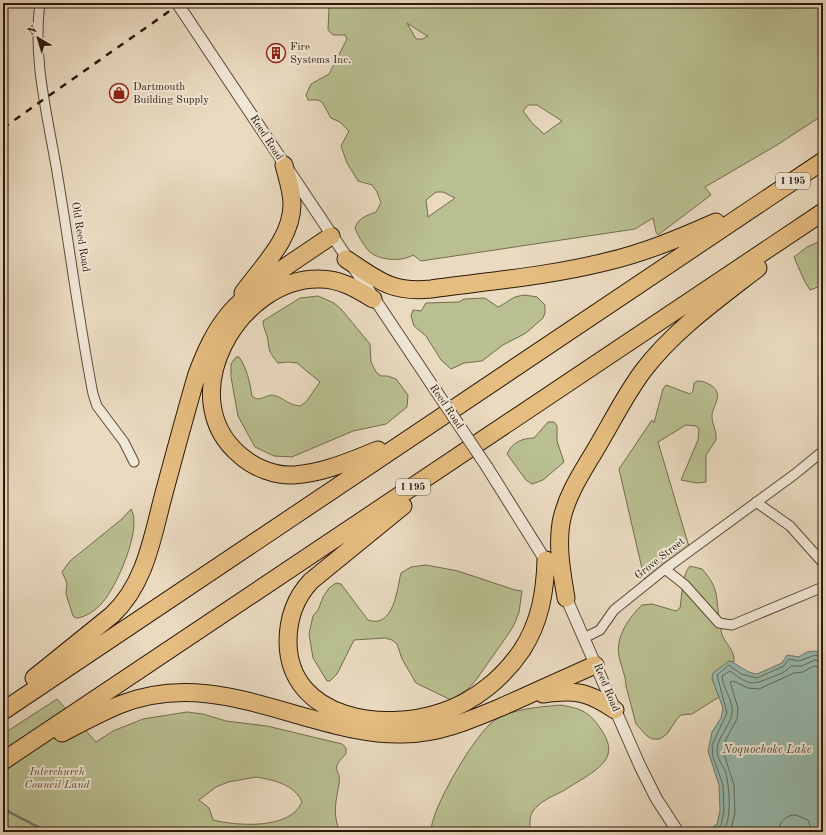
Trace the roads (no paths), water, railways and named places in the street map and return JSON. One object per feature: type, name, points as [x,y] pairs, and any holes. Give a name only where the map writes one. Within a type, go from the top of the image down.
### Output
[{"type":"highway","name":"I 195","points":[[3,711],[823,161]]},
{"type":"highway","points":[[3,705],[112,615],[121,606],[134,588],[146,558],[197,374],[214,336],[279,244],[288,228],[292,204],[284,165]]},
{"type":"highway","points":[[346,259],[375,279],[392,287],[410,290],[447,287],[567,270],[619,259],[669,243],[762,201]]},
{"type":"highway","points":[[566,598],[559,547],[561,523],[567,500],[636,381],[658,353],[689,324],[780,252],[823,213]]},
{"type":"highway","name":"I 195","points":[[3,762],[823,213]]},
{"type":"highway","points":[[230,313],[258,289],[331,236]]},
{"type":"highway","points":[[373,299],[350,286],[336,281],[320,278],[294,283],[266,297],[240,321],[223,346],[212,377],[211,395],[213,411],[222,435],[238,454],[258,467],[283,474],[305,474],[330,468],[411,437]]},
{"type":"highway","points":[[483,440],[426,489],[318,573],[304,588],[295,605],[289,625],[289,649],[296,673],[310,693],[322,703],[338,712],[358,718],[384,721],[409,720],[432,716],[454,708],[491,684],[508,667],[523,648],[533,629],[541,606],[544,593],[546,560]]},
{"type":"highway","points":[[3,762],[120,705],[165,694],[204,692],[234,697],[352,729],[377,733],[425,733],[458,725],[524,698],[596,664]]},
{"type":"highway","points":[[524,698],[565,691],[580,692],[597,698],[615,710]]},
{"type":"street","name":"Old Reed Road","points":[[40,3],[39,61],[44,99],[93,394],[97,406],[124,442],[134,462]]},
{"type":"street","name":"Reed Road","points":[[177,3],[346,259],[436,391],[546,560],[566,598],[653,792],[678,832]]},
{"type":"street","name":"Grove Street","points":[[584,638],[600,630],[614,610],[665,569],[795,474],[823,451]]},
{"type":"street","points":[[756,502],[790,526],[823,563]]},
{"type":"street","points":[[665,569],[685,585],[719,623],[732,625],[823,587]]},
{"type":"water","name":"Noquochoke Lake","points":[[815,651],[823,654],[823,832],[706,832],[717,824],[720,811],[719,785],[708,751],[712,732],[721,718],[723,708],[712,678],[713,673],[729,661],[749,672],[757,674],[782,663],[787,655],[799,657],[807,652]]},
{"type":"waterway","points":[[3,801],[9,812],[48,832]]},
{"type":"railway","points":[[3,128],[181,3]]},
{"type":"place","name":"Fire Systems Inc.","points":[[276,53]]},
{"type":"place","name":"Dartmouth Building Supply","points":[[119,93]]},
{"type":"park label","name":"Interchurch Council Land","points":[[57,778]]}]
